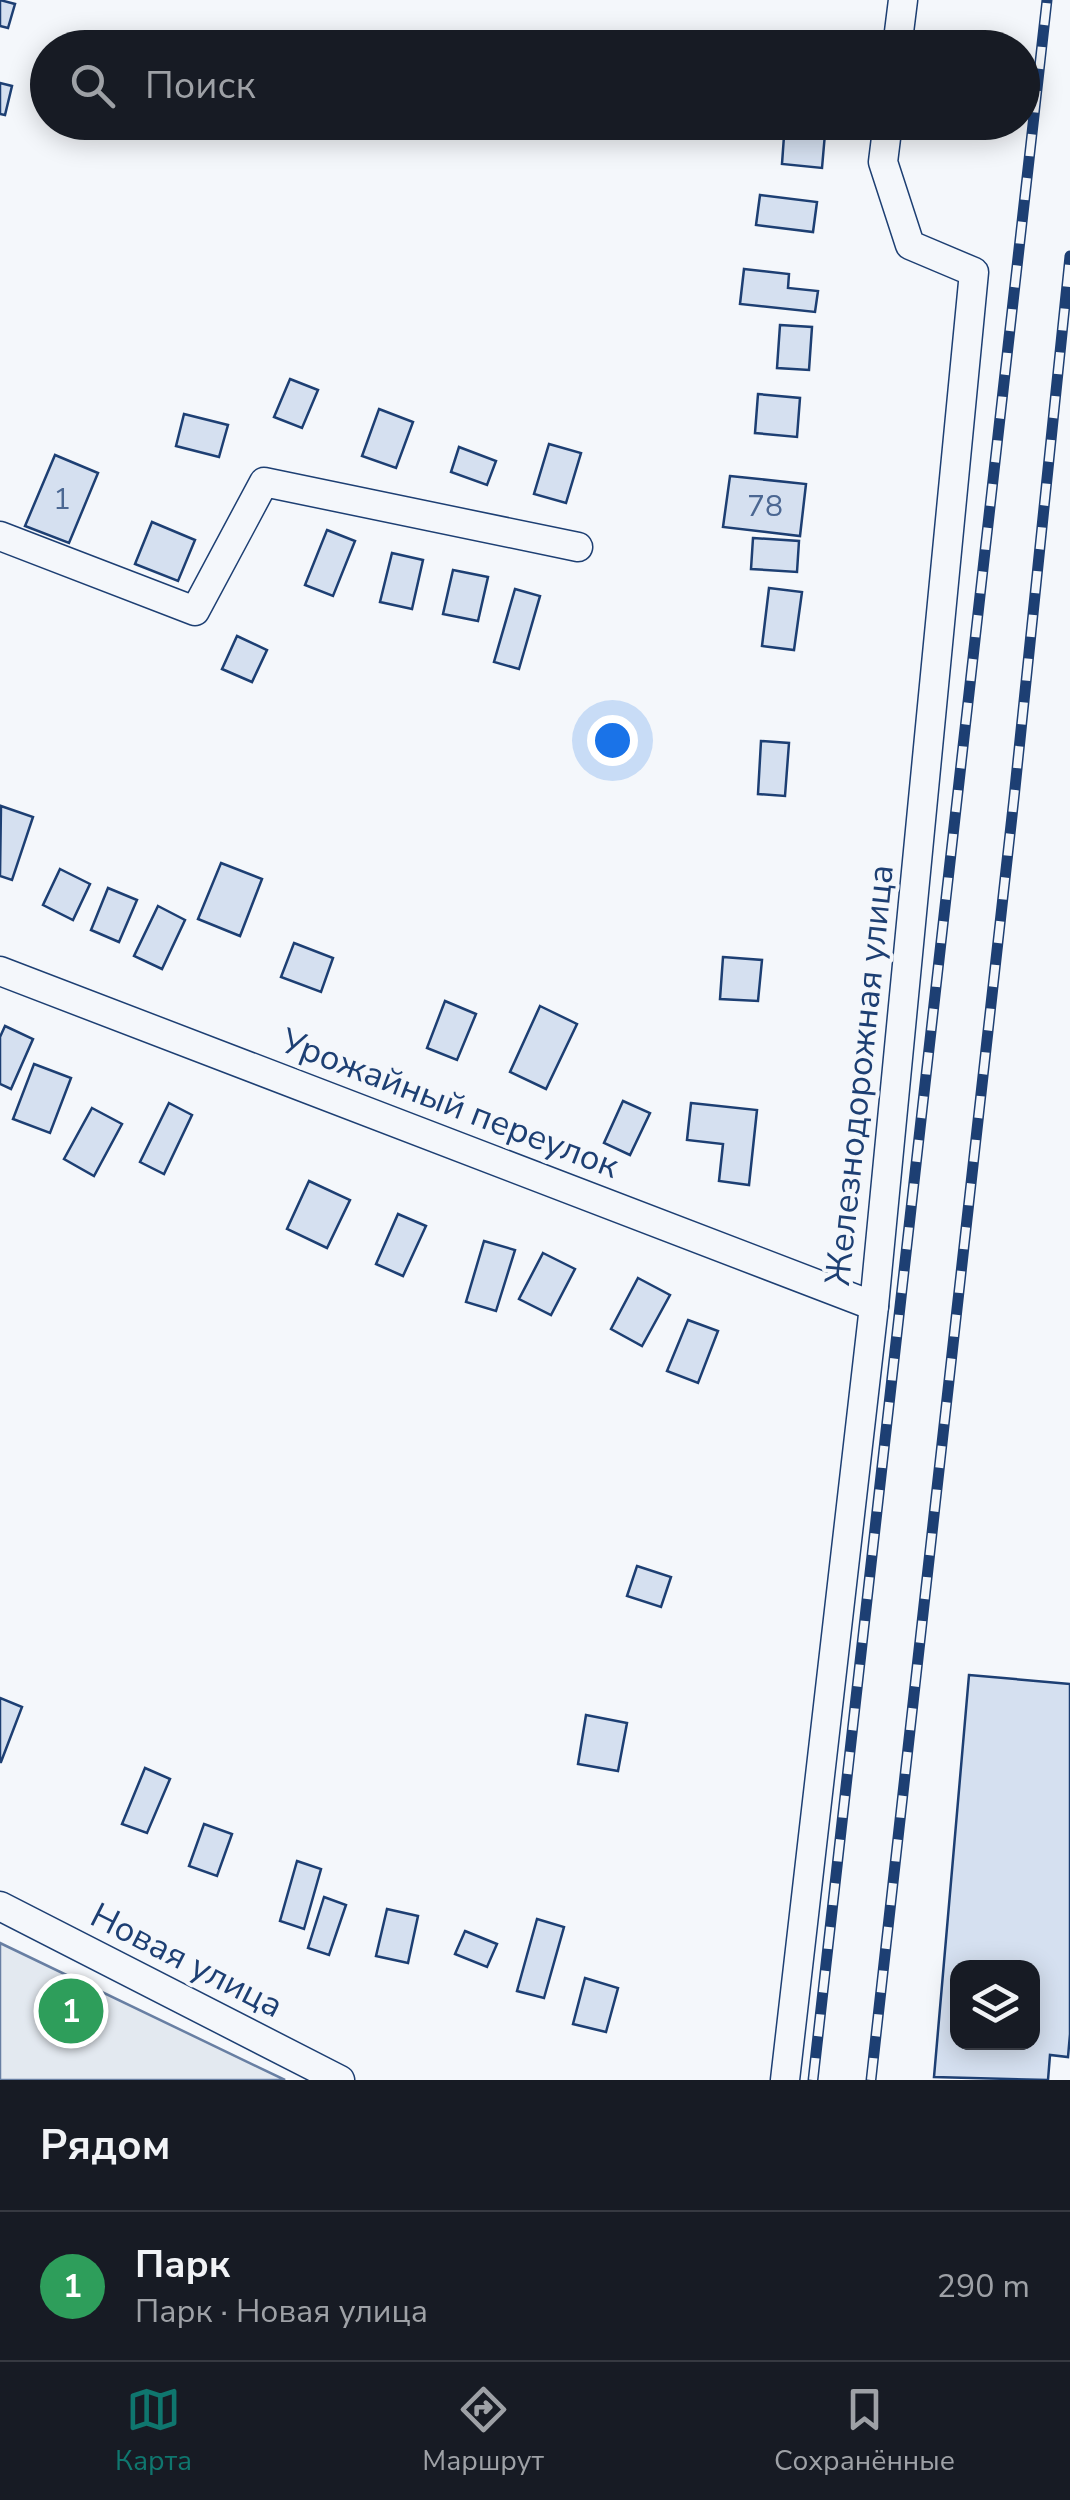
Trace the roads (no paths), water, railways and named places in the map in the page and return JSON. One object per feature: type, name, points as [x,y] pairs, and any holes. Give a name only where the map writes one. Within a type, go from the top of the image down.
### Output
[{"type":"street","points":[[900,30],[903,0]]},
{"type":"street","name":"Железнодорожная улица","points":[[785,2080],[874,1306],[974,272],[910,245],[883,162],[886,140]]},
{"type":"street","points":[[0,536],[196,611],[264,482],[578,548]]},
{"type":"street","name":"Урожайный переулок","points":[[0,970],[874,1306]]},
{"type":"street","name":"Новая улица","points":[[0,1906],[340,2080]]},
{"type":"railway","points":[[1040,62],[1047,0]]},
{"type":"railway","points":[[813,2080],[1031,140]]},
{"type":"railway","points":[[871,2080],[1014,798],[1070,256]]},
{"type":"place","name":"Парк","points":[[71,2011]]}]
